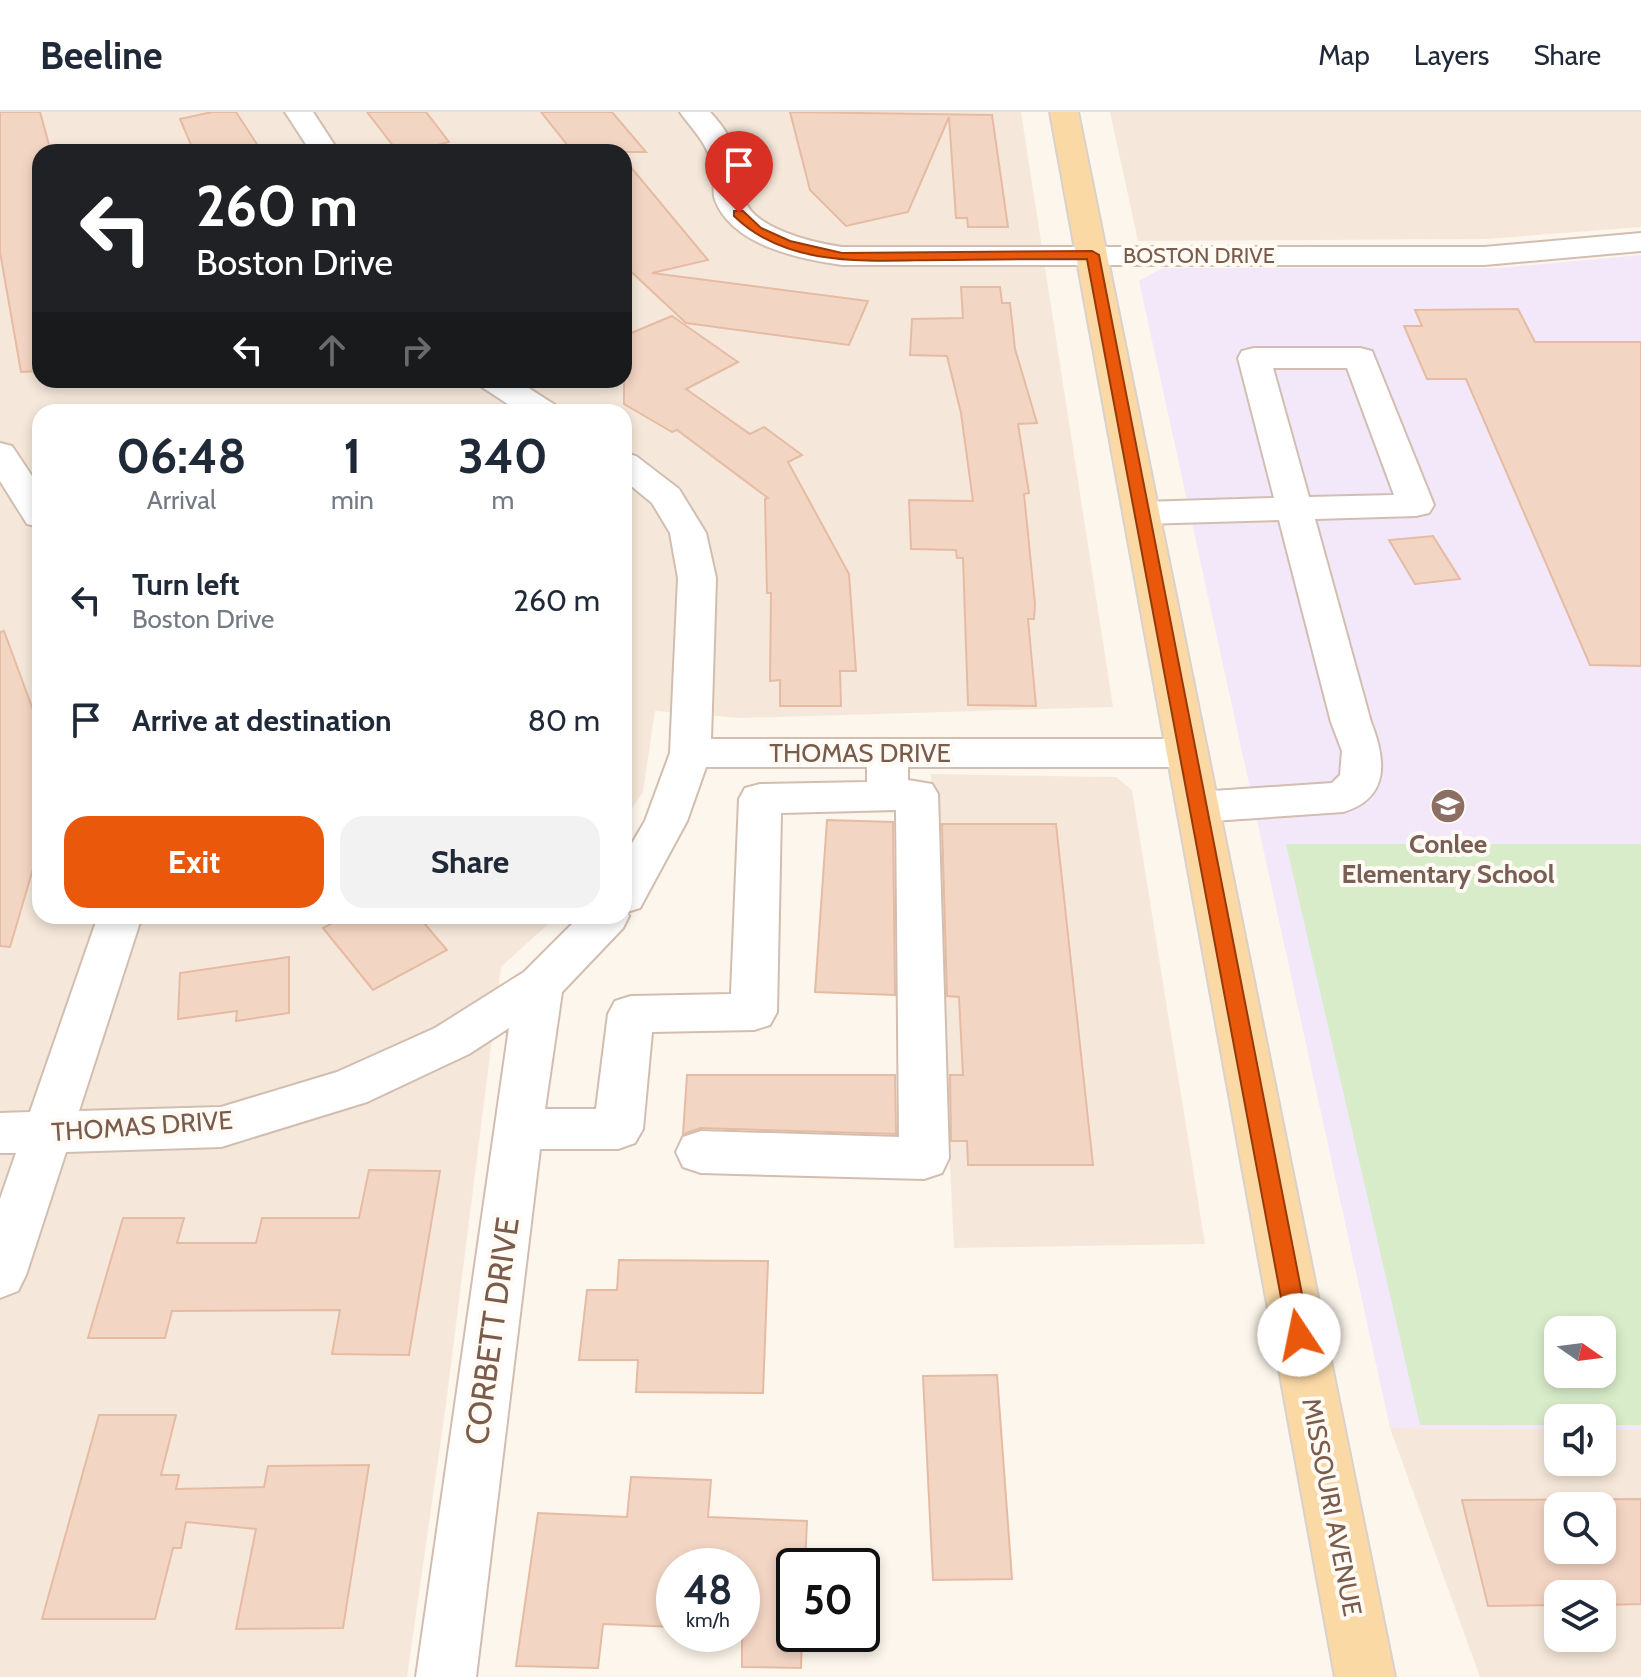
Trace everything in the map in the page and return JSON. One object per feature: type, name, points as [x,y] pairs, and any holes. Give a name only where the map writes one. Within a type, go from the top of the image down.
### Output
[{"type":"main road","name":"MISSOURI AVENUE","points":[[1064,112],[1365,1677]]},
{"type":"street","points":[[299,112],[320,144]]},
{"type":"street","name":"BOSTON DRIVE","points":[[694,112],[706,122],[723,149],[731,178],[729,199],[756,231],[786,244],[842,256],[1484,256],[1641,242]]},
{"type":"street","points":[[1142,513],[1295,510],[1416,505],[1360,358],[1254,358],[1295,510],[1362,751],[1360,780],[1343,797],[1198,807]]},
{"type":"street","points":[[506,388],[531,404]]},
{"type":"street","points":[[0,453],[32,503]]},
{"type":"street","points":[[632,469],[666,497],[688,533],[697,578],[690,753],[666,821],[632,882]]},
{"type":"street","name":"THOMAS DRIVE","points":[[690,753],[887,775],[1188,753]]},
{"type":"street","points":[[518,1129],[618,1129],[631,1014],[754,1012],[760,799],[887,775],[917,794],[924,1158],[701,1152]]},
{"type":"street","points":[[0,1275],[23,1133],[116,924]]},
{"type":"street","name":"THOMAS DRIVE","points":[[23,1133],[221,1127],[350,1088],[452,1041],[540,985],[584,944],[600,924]]},
{"type":"street","name":"CORBETT DRIVE","points":[[446,1677],[518,1129],[540,985]]},
{"type":"shaded area","points":[[0,112],[1021,112],[1113,707],[741,718],[655,711],[643,792],[632,808],[632,404],[32,404],[32,924],[548,924],[501,967],[446,1404],[407,1677],[0,1677]]},
{"type":"shaded area","points":[[1110,112],[1641,112],[1641,227],[1487,239],[1138,241]]},
{"type":"shaded area","name":"Conlee Elementary School","points":[[1641,255],[1641,1430],[1616,1430],[1616,1404],[1544,1404],[1544,1429],[1390,1428],[1139,281],[1163,268],[1499,268]]},
{"type":"shaded area","points":[[931,774],[1116,777],[1132,790],[1205,1244],[954,1248]]},
{"type":"shaded area","points":[[1390,1428],[1544,1429],[1544,1476],[1616,1476],[1616,1430],[1641,1430],[1641,1677],[1480,1677]]},
{"type":"green space","points":[[1286,844],[1641,844],[1641,1425],[1616,1425],[1616,1404],[1544,1404],[1544,1425],[1420,1425]]},
{"type":"building","points":[[0,112],[40,112],[49,144],[32,144],[32,371],[21,372],[0,252]]},
{"type":"building","points":[[212,112],[236,112],[257,144],[191,144],[180,119]]},
{"type":"building","points":[[367,112],[426,112],[449,142],[441,144],[392,144]]},
{"type":"building","points":[[541,112],[612,112],[646,152],[632,152],[632,144],[567,144]]},
{"type":"building","points":[[790,112],[992,115],[1008,227],[968,227],[967,218],[956,218],[949,117],[908,212],[846,226],[810,190]]},
{"type":"building","points":[[632,169],[708,260],[652,273],[868,301],[849,345],[686,323],[632,272]]},
{"type":"building","points":[[961,287],[1000,287],[1002,303],[1010,303],[1015,349],[1037,423],[1018,424],[1029,493],[1024,494],[1035,604],[1034,619],[1028,619],[1036,706],[968,705],[963,558],[957,558],[956,550],[911,549],[909,500],[973,501],[961,413],[947,356],[910,355],[912,319],[963,318]]},
{"type":"building","points":[[1518,309],[1535,342],[1641,342],[1641,666],[1590,665],[1466,379],[1427,379],[1404,326],[1422,326],[1415,310]]},
{"type":"building","points":[[672,316],[738,362],[686,389],[750,434],[764,427],[802,455],[788,462],[849,574],[856,671],[840,671],[841,706],[780,706],[780,680],[770,681],[771,593],[767,593],[765,499],[768,498],[677,430],[672,432],[632,409],[632,404],[624,404],[624,388],[632,388],[632,333]]},
{"type":"building","points":[[1433,536],[1460,579],[1415,584],[1389,540]]},
{"type":"building","points":[[4,631],[32,707],[32,872],[10,947],[0,946],[0,632]]},
{"type":"building","points":[[827,820],[893,822],[895,995],[815,992]]},
{"type":"building","points":[[942,824],[1056,824],[1093,1165],[968,1165],[967,1141],[951,1141],[950,1075],[963,1075],[959,997],[947,996]]},
{"type":"building","points":[[330,924],[425,924],[447,950],[373,990],[323,928]]},
{"type":"building","points":[[289,957],[289,1013],[236,1021],[237,1011],[178,1019],[180,973]]},
{"type":"building","points":[[687,1075],[895,1075],[896,1134],[701,1128],[683,1134]]},
{"type":"building","points":[[369,1170],[440,1171],[409,1355],[332,1354],[340,1310],[172,1311],[165,1338],[88,1338],[123,1218],[184,1218],[177,1243],[256,1243],[262,1218],[359,1218]]},
{"type":"building","points":[[619,1260],[768,1261],[763,1393],[636,1392],[638,1360],[579,1360],[587,1290],[617,1290]]},
{"type":"building","points":[[997,1375],[1012,1579],[933,1580],[923,1376]]},
{"type":"building","points":[[99,1415],[176,1415],[161,1475],[179,1475],[176,1489],[264,1487],[268,1466],[369,1465],[343,1628],[236,1629],[256,1529],[186,1522],[181,1548],[173,1548],[155,1619],[42,1619]]},
{"type":"building","points":[[631,1477],[711,1480],[708,1517],[807,1521],[806,1548],[776,1548],[776,1652],[801,1652],[801,1668],[742,1667],[742,1652],[760,1652],[760,1548],[656,1548],[656,1626],[603,1624],[598,1668],[516,1666],[538,1513],[627,1517]]},
{"type":"building","points":[[1616,1499],[1641,1499],[1641,1604],[1616,1605],[1616,1580],[1544,1580],[1544,1605],[1488,1606],[1462,1500],[1544,1500],[1544,1564],[1616,1564]]},
{"type":"place","name":"Conlee Elementary School","points":[[1448,806]]},
{"type":"route","points":[[739,213],[756,231],[786,244],[842,256],[1092,255],[1299,1335]]}]
